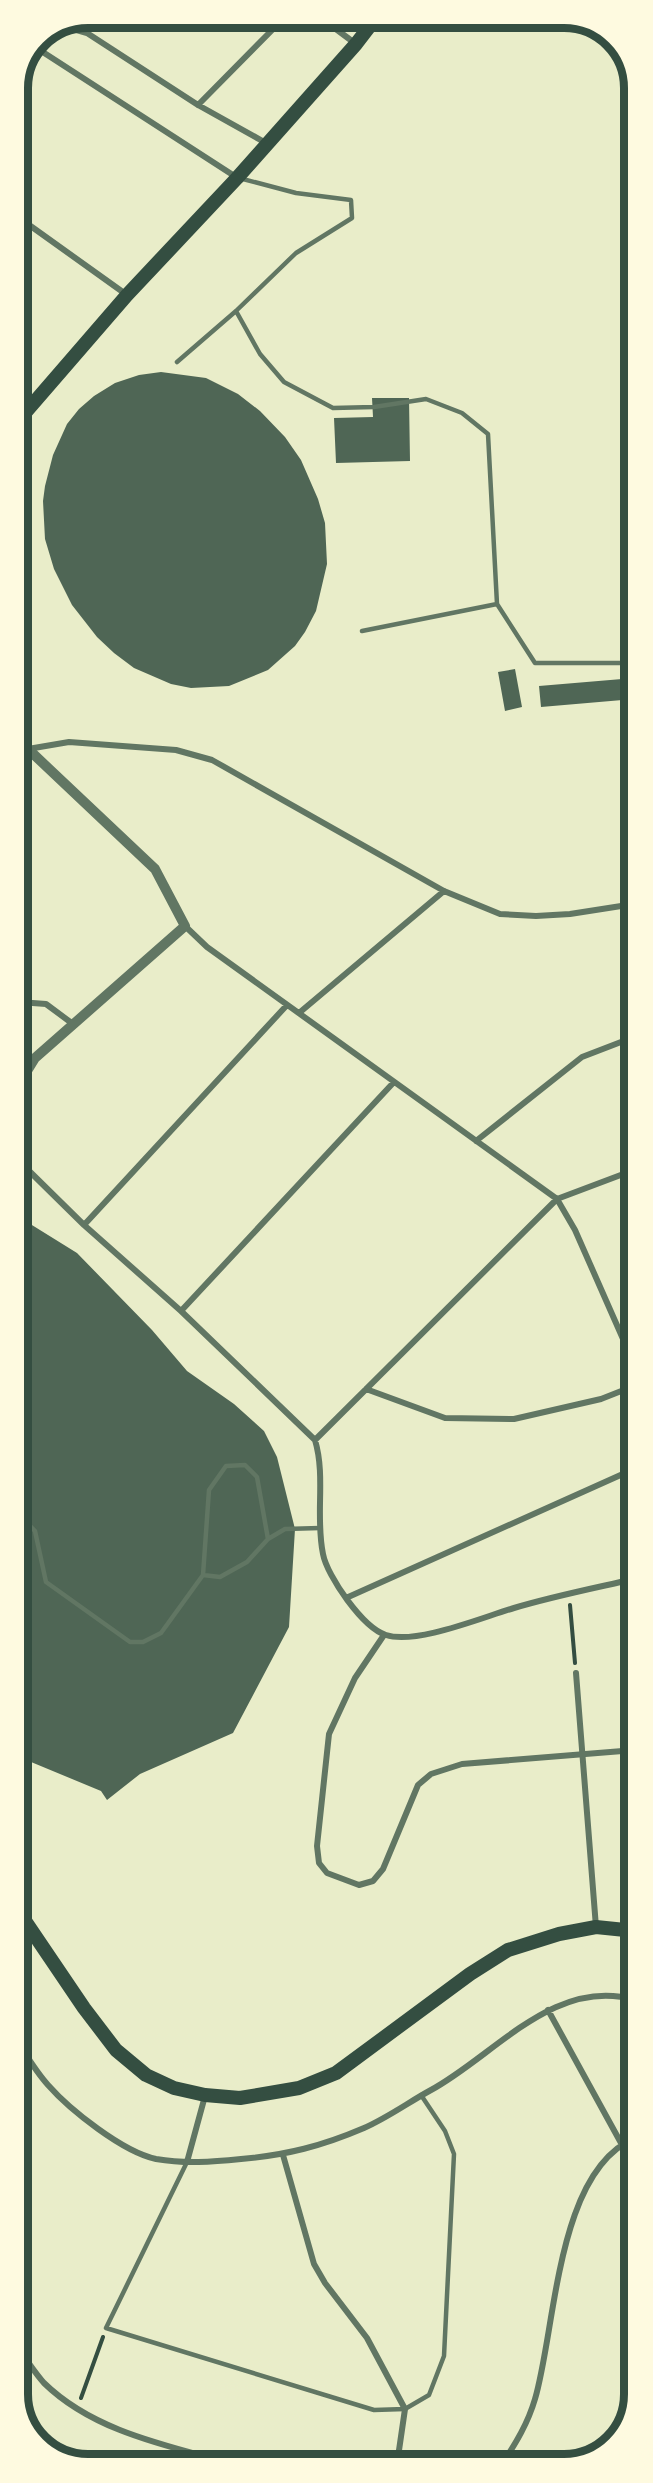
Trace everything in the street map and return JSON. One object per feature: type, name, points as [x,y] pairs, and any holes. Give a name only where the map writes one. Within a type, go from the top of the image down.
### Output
[{"type":"main road","points":[[28,409],[127,295],[237,178],[368,29]]},
{"type":"main road","points":[[28,1925],[84,2008],[116,2050],[155,2079],[174,2088],[205,2095],[240,2098],[299,2088],[336,2073],[470,1974],[508,1950],[559,1934],[596,1927],[624,1930]]},
{"type":"street","points":[[198,105],[274,28]]},
{"type":"street","points":[[335,29],[356,44]]},
{"type":"street","points":[[76,30],[87,33],[198,105],[266,143]]},
{"type":"street","points":[[42,51],[237,178]]},
{"type":"street","points":[[28,224],[127,295]]},
{"type":"street","points":[[28,747],[69,742],[176,750],[212,759],[444,891],[500,914],[536,916],[570,914],[624,906]]},
{"type":"street","points":[[28,753],[155,869],[185,926],[207,947],[557,1199],[575,1230],[624,1341]]},
{"type":"street","points":[[298,1013],[444,891]]},
{"type":"street","points":[[28,1069],[35,1058],[185,926]]},
{"type":"street","points":[[28,1003],[46,1004],[73,1024]]},
{"type":"street","points":[[84,1225],[287,1005]]},
{"type":"street","points":[[476,1141],[582,1057],[624,1041]]},
{"type":"street","points":[[180,1311],[394,1082]]},
{"type":"street","points":[[28,1170],[315,1440],[320,1459],[320,1528],[323,1556],[346,1598],[360,1617],[384,1635],[405,1638],[624,1581]]},
{"type":"street","points":[[315,1440],[557,1199],[624,1174]]},
{"type":"street","points":[[366,1389],[445,1418],[514,1419],[601,1399],[624,1390]]},
{"type":"street","points":[[346,1598],[624,1473]]},
{"type":"street","points":[[384,1635],[355,1678],[329,1734],[317,1846],[319,1863],[327,1873],[359,1885],[373,1881],[383,1869],[418,1785],[431,1774],[462,1764],[624,1751]]},
{"type":"street","points":[[576,1672],[596,1927]]},
{"type":"street","points":[[28,2057],[47,2085],[82,2118],[117,2142],[153,2158],[198,2164],[283,2155],[324,2144],[366,2127],[432,2090],[548,2010],[580,1998],[617,1995],[624,1997]]},
{"type":"street","points":[[548,2010],[624,2148]]},
{"type":"street","points":[[187,2162],[205,2095]]},
{"type":"street","points":[[509,2454],[520,2438],[535,2398],[559,2269],[578,2209],[596,2172],[624,2143]]},
{"type":"street","points":[[283,2155],[314,2264],[325,2283],[367,2338],[405,2409],[398,2454]]},
{"type":"street","points":[[28,2362],[44,2383],[78,2408],[129,2434],[198,2454]]},
{"type":"lane","points":[[177,362],[236,311],[296,253],[352,218],[351,200],[296,193],[237,178]]},
{"type":"lane","points":[[236,311],[260,354],[284,382],[333,408],[374,407],[426,399],[462,413],[488,434],[497,604],[535,663],[624,663]]},
{"type":"lane","points":[[362,631],[497,604]]},
{"type":"lane","points":[[28,1524],[35,1531],[46,1582],[130,1642],[143,1642],[161,1633],[203,1575],[209,1491],[226,1466],[245,1465],[257,1477],[268,1539]]},
{"type":"lane","points":[[203,1575],[220,1577],[247,1562],[268,1539],[285,1529],[320,1528]]},
{"type":"lane","points":[[187,2162],[106,2328],[374,2410],[405,2409],[429,2395],[444,2356],[454,2154],[445,2131],[421,2095]]},
{"type":"path","points":[[569,1595],[576,1672]]},
{"type":"path","points":[[78,2408],[106,2328]]},
{"type":"building","points":[[161,372],[206,378],[238,394],[260,411],[285,437],[301,460],[318,499],[325,523],[327,564],[316,611],[305,632],[295,646],[268,670],[229,686],[191,688],[171,684],[134,668],[114,653],[97,637],[72,605],[54,569],[45,539],[43,501],[45,486],[53,455],[67,424],[94,396],[115,383],[139,375]]},
{"type":"building","points":[[372,398],[409,398],[410,461],[336,463],[334,418],[373,417]]},
{"type":"building","points":[[515,669],[522,707],[505,711],[498,672]]},
{"type":"building","points":[[624,679],[624,700],[541,707],[539,686]]},
{"type":"building","points":[[28,1223],[77,1253],[152,1330],[187,1371],[234,1404],[264,1431],[277,1457],[295,1529],[289,1627],[233,1733],[140,1774],[107,1800],[101,1791],[28,1761]]}]
